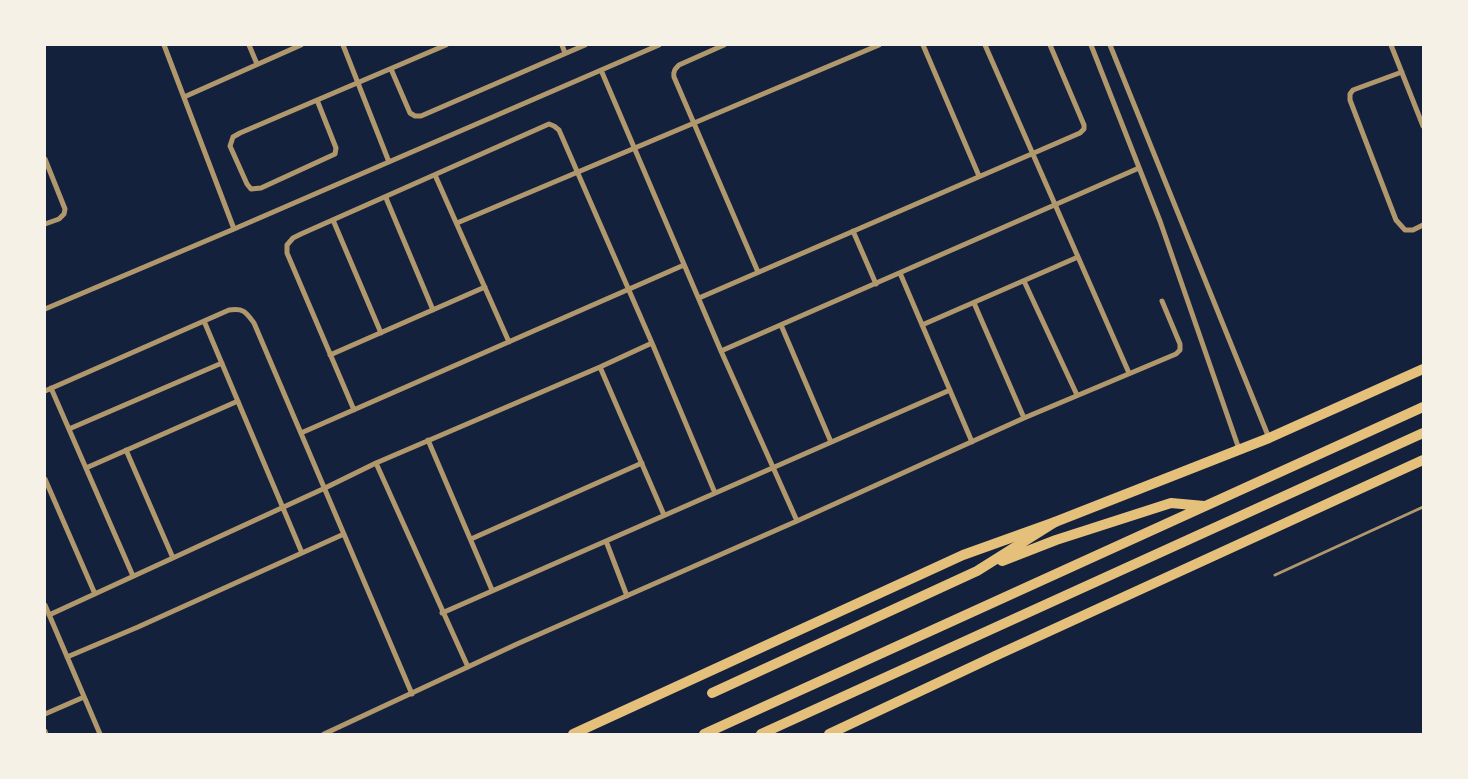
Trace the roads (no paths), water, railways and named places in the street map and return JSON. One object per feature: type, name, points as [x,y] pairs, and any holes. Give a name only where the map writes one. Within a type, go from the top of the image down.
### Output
[{"type":"main road","points":[[573,734],[963,555],[1055,522],[1269,438],[1423,369]]},
{"type":"main road","points":[[704,734],[1423,407]]},
{"type":"main road","points":[[761,734],[1423,433]]},
{"type":"main road","points":[[828,734],[1423,460]]},
{"type":"main road","points":[[712,693],[978,571],[1056,540],[1171,503],[1206,506]]},
{"type":"main road","points":[[978,571],[1055,522]]},
{"type":"street","points":[[164,45],[234,229]]},
{"type":"street","points":[[249,45],[257,64]]},
{"type":"street","points":[[343,45],[389,162]]},
{"type":"street","points":[[317,100],[336,148],[335,154],[261,188],[252,189],[247,184],[230,146],[233,137],[317,100],[446,45]]},
{"type":"street","points":[[562,45],[565,53]]},
{"type":"street","points":[[390,69],[410,113],[415,116],[421,116],[585,45]]},
{"type":"street","points":[[45,309],[659,45]]},
{"type":"street","points":[[724,45],[680,65],[673,73],[693,124],[758,272]]},
{"type":"street","points":[[457,223],[879,45]]},
{"type":"street","points":[[923,45],[979,176]]},
{"type":"street","points":[[985,45],[1129,373]]},
{"type":"street","points":[[698,298],[1075,136],[1084,129],[1084,125],[1050,45]]},
{"type":"street","points":[[1091,45],[1160,221],[1239,449]]},
{"type":"street","points":[[1110,45],[1269,438]]},
{"type":"street","points":[[1391,45],[1421,114],[1423,126]]},
{"type":"street","points":[[184,97],[296,46]]},
{"type":"street","points":[[601,70],[721,351],[797,521]]},
{"type":"street","points":[[1402,72],[1353,90],[1350,94],[1350,100],[1399,226],[1405,230],[1412,230],[1423,225]]},
{"type":"street","points":[[354,410],[287,253],[287,244],[293,238],[549,124],[559,130],[715,493]]},
{"type":"street","points":[[45,159],[65,209],[64,214],[59,218],[45,224]]},
{"type":"street","points":[[721,351],[1139,168]]},
{"type":"street","points":[[436,175],[509,342]]},
{"type":"street","points":[[386,198],[433,310]]},
{"type":"street","points":[[333,220],[381,333]]},
{"type":"street","points":[[853,230],[876,284]]},
{"type":"street","points":[[922,325],[1078,257]]},
{"type":"street","points":[[301,433],[684,265]]},
{"type":"street","points":[[900,273],[972,442]]},
{"type":"street","points":[[1024,281],[1077,395]]},
{"type":"street","points":[[330,355],[485,287]]},
{"type":"street","points":[[324,734],[468,667],[1024,418],[1176,354],[1180,350],[1180,344],[1162,301]]},
{"type":"street","points":[[974,303],[1024,418]]},
{"type":"street","points":[[45,391],[229,310],[239,308],[246,312],[254,323],[412,694]]},
{"type":"street","points":[[204,321],[302,553]]},
{"type":"street","points":[[781,325],[831,442]]},
{"type":"street","points":[[49,615],[376,463],[652,343]]},
{"type":"street","points":[[69,429],[222,363]]},
{"type":"street","points":[[600,367],[664,515]]},
{"type":"street","points":[[51,388],[133,576]]},
{"type":"street","points":[[442,613],[950,390]]},
{"type":"street","points":[[86,468],[238,401]]},
{"type":"street","points":[[428,440],[492,590]]},
{"type":"street","points":[[126,450],[173,558]]},
{"type":"street","points":[[376,463],[442,613],[468,667]]},
{"type":"street","points":[[471,540],[642,463]]},
{"type":"street","points":[[45,479],[95,594]]},
{"type":"street","points":[[67,657],[344,534]]},
{"type":"street","points":[[606,541],[627,596]]},
{"type":"street","points":[[45,606],[100,734]]},
{"type":"street","points":[[45,714],[84,697]]},
{"type":"lane","points":[[1275,575],[1423,507]]}]
